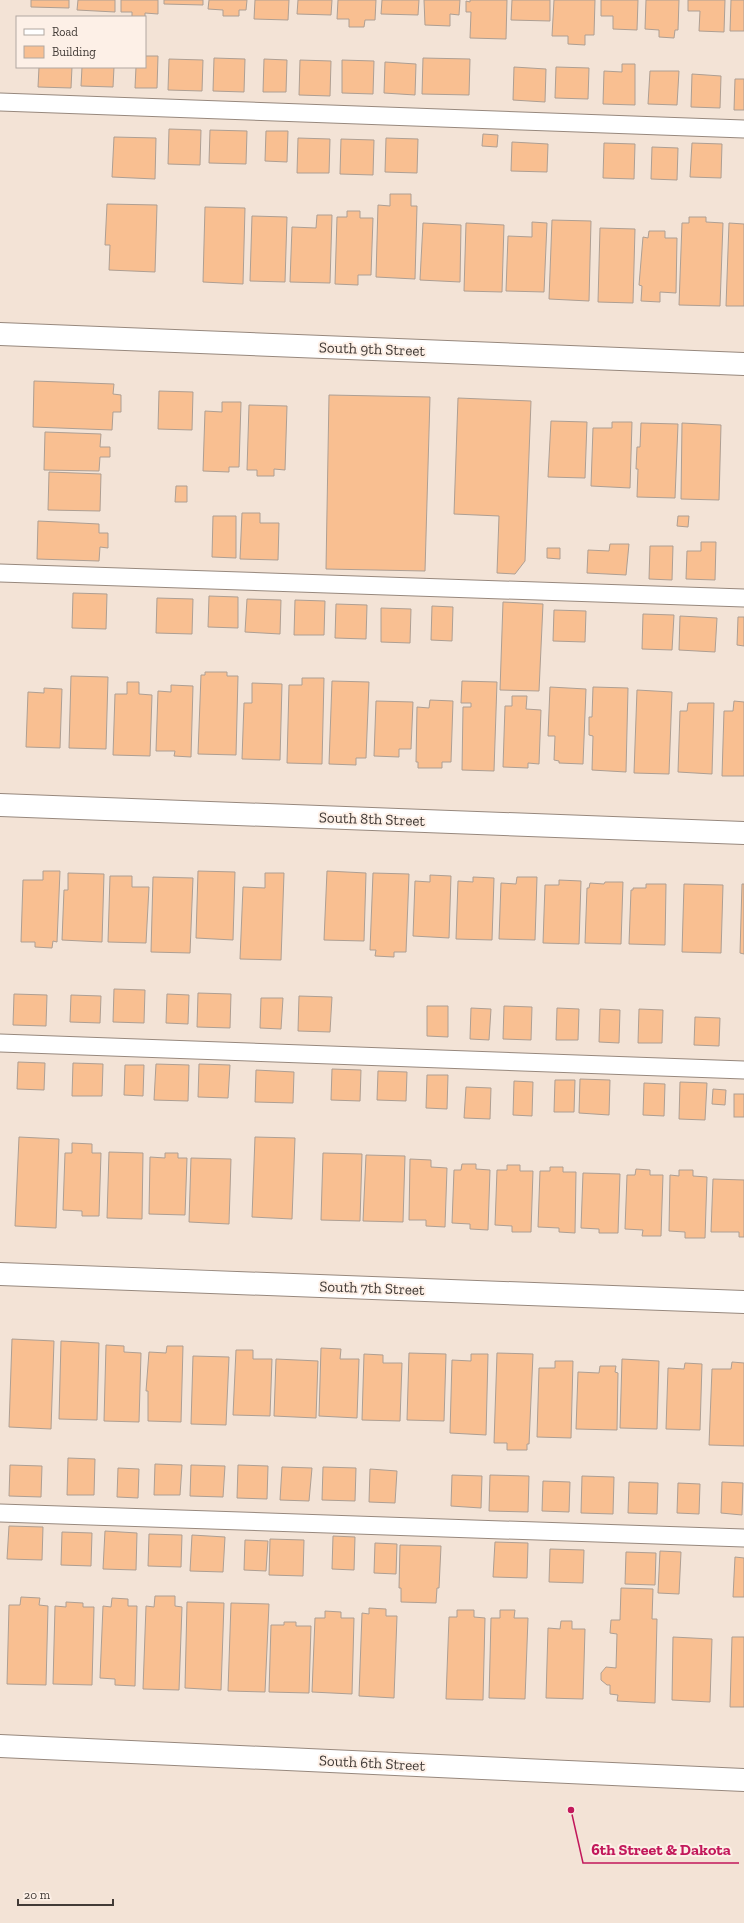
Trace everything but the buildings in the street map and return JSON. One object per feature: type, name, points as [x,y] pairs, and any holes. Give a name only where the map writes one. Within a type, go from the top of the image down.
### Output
[{"type":"street","name":"South 9th Street","points":[[0,334],[744,364]]},
{"type":"street","name":"South 8th Street","points":[[0,805],[744,833]]},
{"type":"street","name":"South 7th Street","points":[[0,1274],[744,1302]]},
{"type":"street","name":"South 6th Street","points":[[0,1746],[744,1780]]},
{"type":"lane","points":[[0,102],[744,129]]},
{"type":"lane","points":[[0,572],[744,598]]},
{"type":"lane","points":[[0,1043],[744,1070]]},
{"type":"lane","points":[[0,1513],[744,1538]]},
{"type":"place","name":"6th Street & Dakota","points":[[571,1810]]}]
